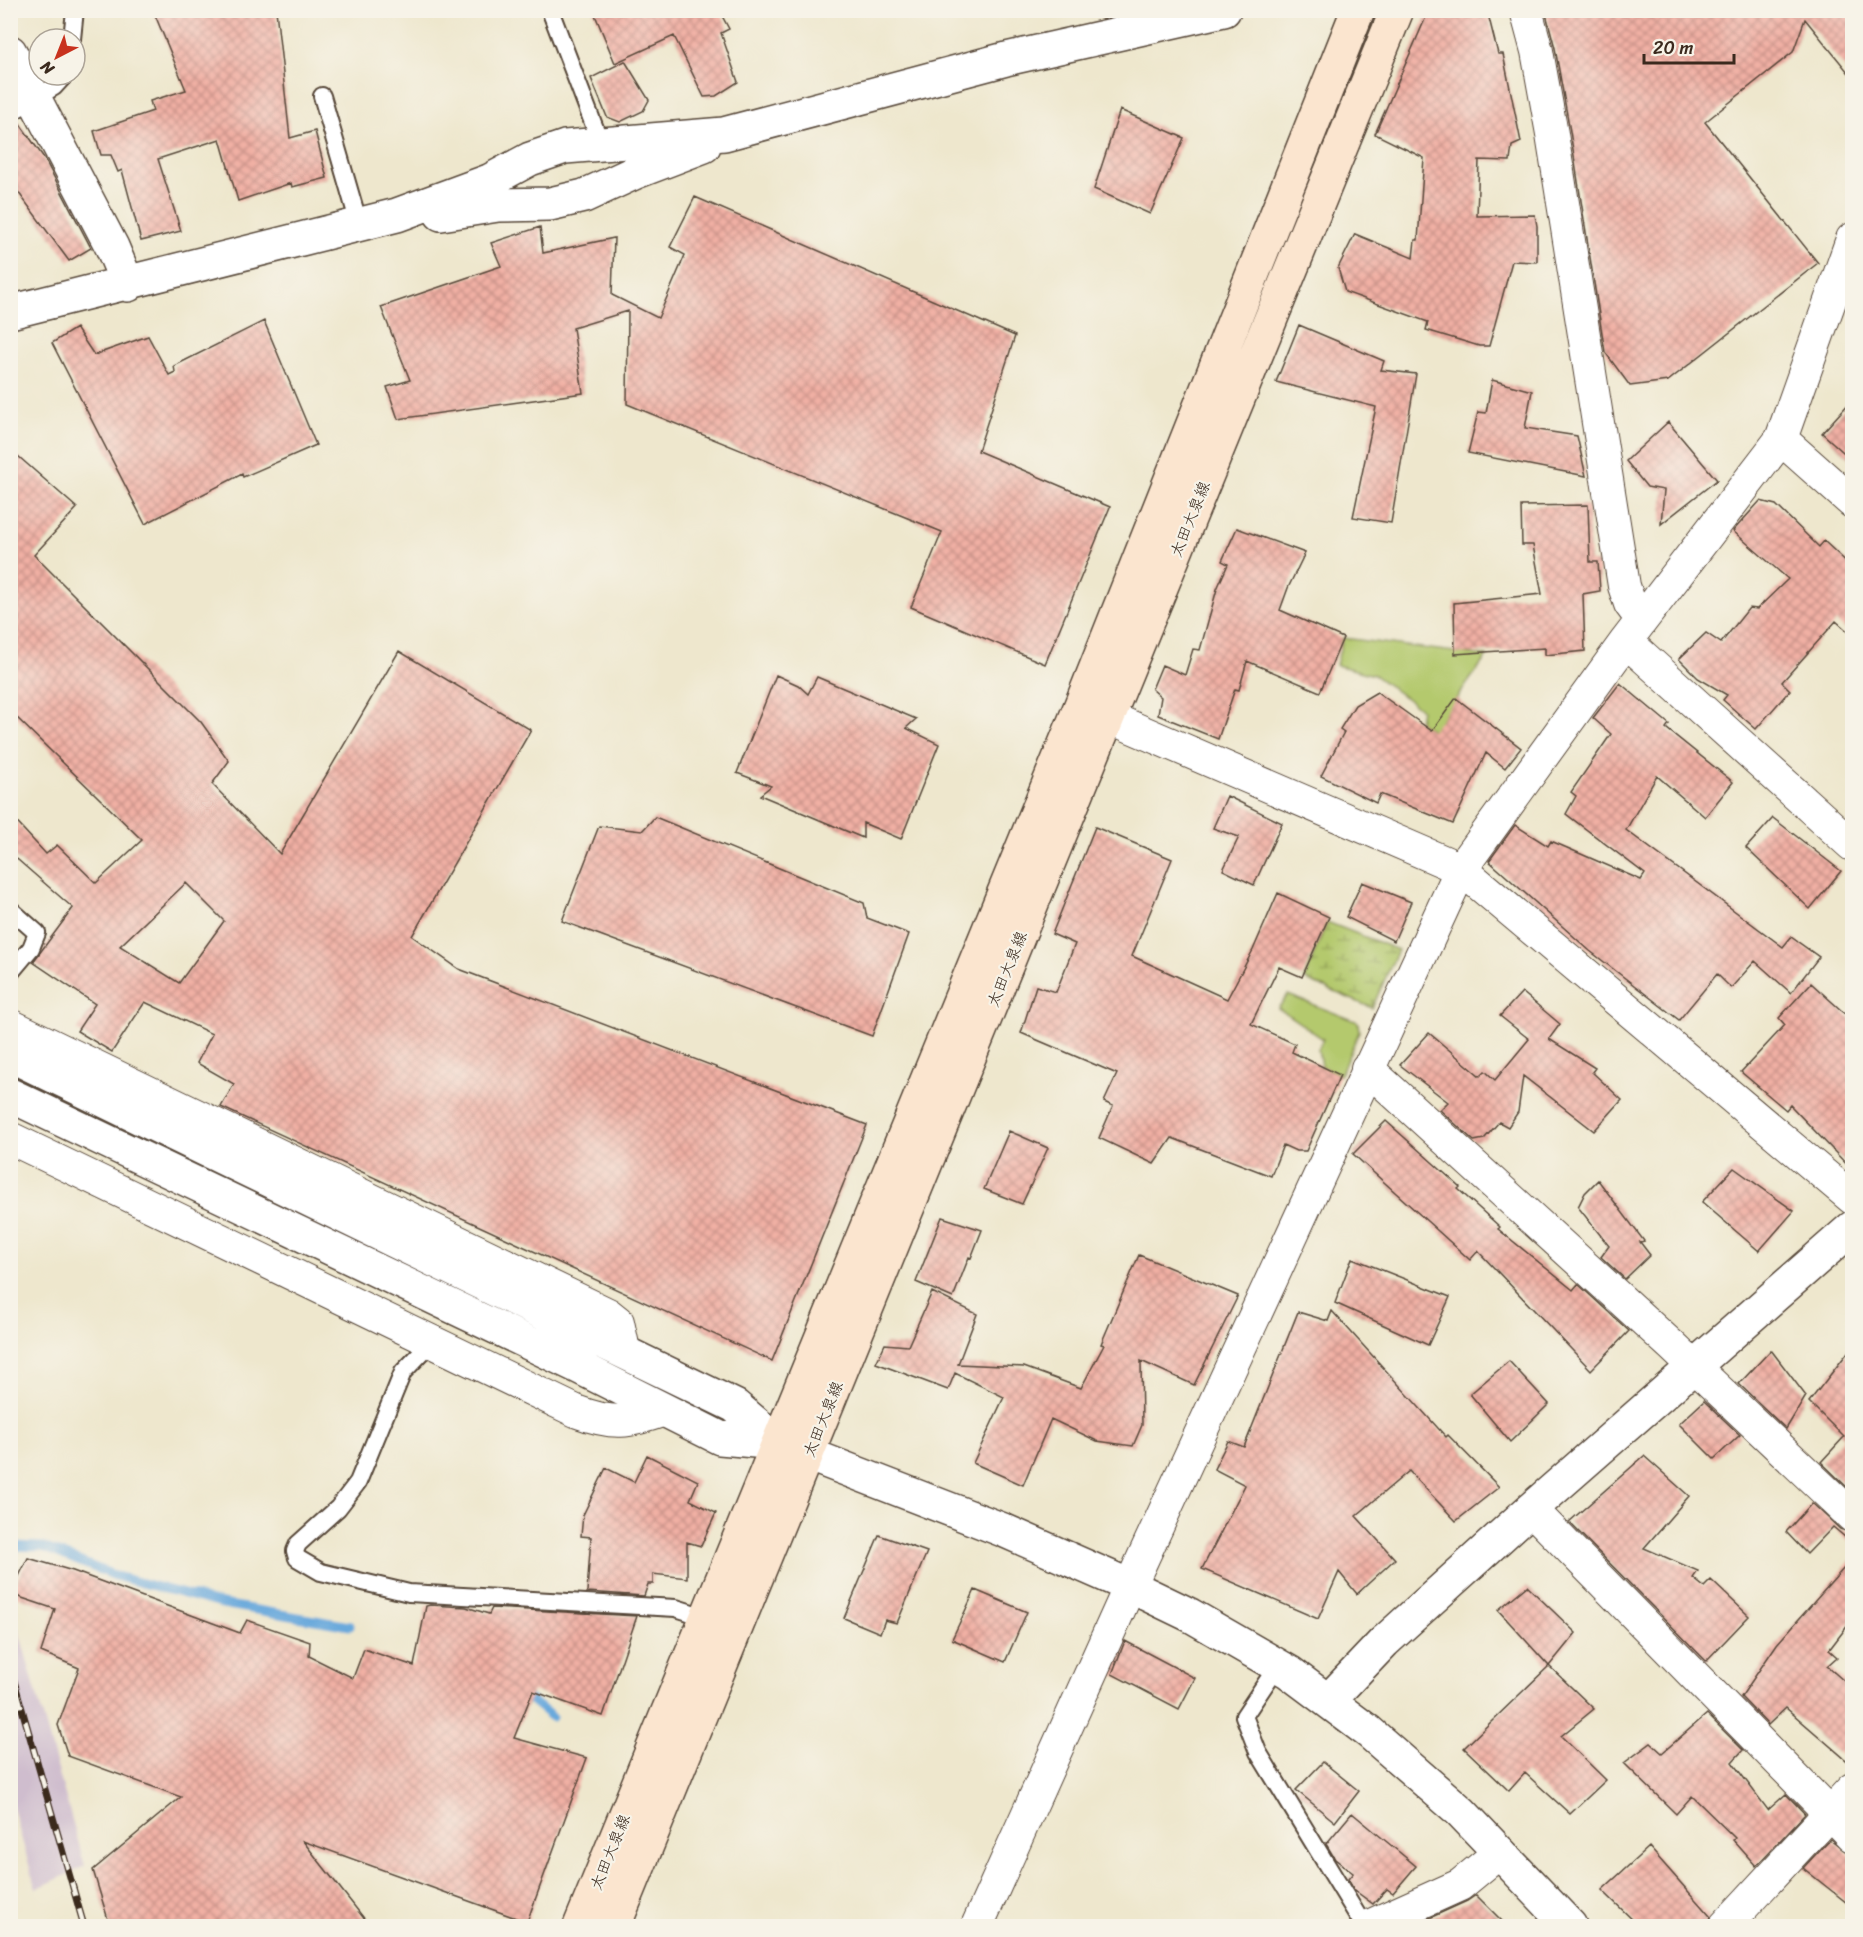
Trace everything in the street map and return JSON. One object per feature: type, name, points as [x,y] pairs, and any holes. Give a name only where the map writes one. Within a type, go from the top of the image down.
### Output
[{"type":"main road","name":"太田大泉線","points":[[1095,712],[1358,10]]},
{"type":"main road","name":"太田大泉線","points":[[614,1926],[793,1449],[1095,712],[1396,10]]},
{"type":"main road","name":"太田大泉線","points":[[580,1926],[708,1618],[793,1449]]},
{"type":"street","points":[[10,312],[128,285],[397,215],[489,181],[539,156],[565,147],[724,134],[1006,59],[1224,10]]},
{"type":"street","points":[[1526,10],[1537,51],[1552,134],[1624,586],[1630,604],[1634,630],[1852,845]]},
{"type":"street","points":[[10,52],[23,105],[112,246],[128,285]]},
{"type":"street","points":[[397,215],[446,213],[498,205],[550,204],[584,196],[636,172],[696,150],[724,134]]},
{"type":"street","points":[[977,1926],[1367,1068],[1461,869],[1634,630],[1781,439],[1852,239]]},
{"type":"street","points":[[1781,439],[1852,502]]},
{"type":"street","points":[[1095,712],[1461,869],[1852,1198]]},
{"type":"street","points":[[10,1024],[144,1104],[735,1406],[793,1449]]},
{"type":"street","points":[[10,1055],[144,1104]]},
{"type":"street","points":[[1367,1068],[1694,1366],[1852,1515]]},
{"type":"street","points":[[10,1095],[720,1438],[793,1449],[1004,1530],[1190,1615],[1278,1665],[1328,1701],[1419,1774],[1500,1852],[1570,1926]]},
{"type":"street","points":[[10,1138],[578,1412],[604,1422],[638,1420],[664,1410]]},
{"type":"street","points":[[1328,1701],[1384,1642],[1531,1509],[1852,1228]]},
{"type":"street","points":[[1531,1509],[1852,1836]]},
{"type":"street","points":[[1725,1926],[1852,1789]]},
{"type":"street","points":[[1369,1926],[1460,1885],[1500,1852]]},
{"type":"lane","points":[[73,27],[75,10]]},
{"type":"lane","points":[[550,10],[601,144]]},
{"type":"lane","points":[[23,105],[54,87]]},
{"type":"lane","points":[[322,96],[358,224]]},
{"type":"lane","points":[[10,909],[37,933],[31,948],[10,973]]},
{"type":"lane","points":[[432,1342],[403,1372],[358,1482],[338,1508],[298,1544],[295,1551],[297,1558],[321,1572],[410,1593],[676,1608],[708,1618]]},
{"type":"lane","points":[[1278,1665],[1244,1716],[1258,1752],[1364,1926]]},
{"type":"shaded area","points":[[10,1599],[85,1866],[36,1889],[11,1801]]},
{"type":"green space","points":[[1343,638],[1487,656],[1433,731],[1419,722],[1421,709],[1374,675],[1336,665]]},
{"type":"green space","points":[[1327,922],[1398,950],[1372,1008],[1304,979]]},
{"type":"green space","points":[[1288,995],[1358,1022],[1359,1032],[1340,1075],[1321,1066],[1318,1049],[1323,1039],[1278,1008]]},
{"type":"building","points":[[153,10],[276,10],[290,138],[315,131],[327,178],[292,187],[291,183],[238,201],[220,139],[158,159],[181,231],[141,241],[122,170],[118,172],[111,155],[101,155],[94,131],[153,111],[150,101],[186,90]]},
{"type":"building","points":[[593,10],[728,10],[721,14],[729,29],[721,33],[738,82],[716,96],[704,97],[674,36],[615,63]]},
{"type":"building","points":[[1429,10],[1487,10],[1498,54],[1503,54],[1521,142],[1512,146],[1510,161],[1479,160],[1477,216],[1535,215],[1537,226],[1537,262],[1512,261],[1489,346],[1479,346],[1426,330],[1428,322],[1345,292],[1338,268],[1355,234],[1413,258],[1415,240],[1418,240],[1424,158],[1375,134]]},
{"type":"building","points":[[1545,10],[1852,10],[1852,77],[1805,19],[1793,52],[1705,122],[1818,263],[1668,381],[1630,386],[1605,352],[1570,131],[1555,48]]},
{"type":"building","points":[[625,61],[649,100],[643,111],[620,122],[607,117],[591,78]]},
{"type":"building","points":[[1120,110],[1184,138],[1150,214],[1094,189]]},
{"type":"building","points":[[18,121],[44,158],[91,248],[69,261],[10,181],[10,123]]},
{"type":"building","points":[[695,197],[1015,336],[978,451],[1110,507],[1045,664],[911,607],[942,532],[627,404],[628,311],[573,328],[583,393],[398,419],[387,387],[410,380],[381,307],[501,266],[491,243],[540,227],[543,253],[614,238],[612,295],[658,318],[685,255],[670,247]]},
{"type":"building","points":[[264,321],[316,445],[243,477],[242,474],[145,524],[52,343],[76,328],[94,355],[148,336],[169,375],[175,372],[174,366]]},
{"type":"building","points":[[1299,325],[1384,361],[1381,370],[1416,374],[1391,523],[1353,517],[1376,407],[1276,382]]},
{"type":"building","points":[[1492,380],[1532,391],[1525,428],[1577,436],[1586,476],[1468,453],[1478,412],[1486,413]]},
{"type":"building","points":[[1852,400],[1852,460],[1822,433]]},
{"type":"building","points":[[1668,422],[1717,480],[1661,524],[1664,490],[1647,487],[1626,461]]},
{"type":"building","points":[[10,449],[77,508],[34,555],[201,722],[229,761],[212,784],[280,854],[399,651],[531,730],[412,936],[459,969],[867,1125],[772,1361],[221,1107],[234,1084],[197,1063],[212,1034],[145,1002],[112,1052],[77,1031],[95,1004],[33,962],[73,908],[10,853],[10,815],[46,854],[57,845],[96,883],[142,840],[10,711]],"holes":[[[186,883],[224,921],[179,983],[120,946]]]},
{"type":"building","points":[[1760,501],[1776,505],[1819,547],[1824,541],[1852,567],[1852,635],[1836,621],[1782,682],[1790,690],[1756,729],[1723,700],[1727,695],[1698,678],[1679,659],[1706,633],[1721,643],[1749,608],[1757,609],[1788,579],[1733,531]]},
{"type":"building","points":[[1588,505],[1590,562],[1598,562],[1600,591],[1583,594],[1585,651],[1545,655],[1545,648],[1455,654],[1454,603],[1542,594],[1533,545],[1522,545],[1521,506]]},
{"type":"building","points":[[1237,528],[1305,553],[1280,610],[1343,638],[1320,692],[1247,661],[1239,690],[1235,689],[1218,739],[1158,715],[1161,697],[1152,689],[1162,665],[1185,675],[1193,649],[1200,650],[1217,589],[1228,564],[1222,561]]},
{"type":"building","points":[[776,675],[798,685],[808,694],[817,677],[916,719],[906,728],[939,744],[901,839],[863,823],[863,838],[760,795],[771,786],[737,773]]},
{"type":"building","points":[[1620,683],[1669,724],[1666,728],[1733,782],[1705,817],[1657,776],[1626,830],[1783,947],[1791,937],[1819,957],[1791,993],[1755,961],[1731,988],[1717,974],[1679,1020],[1590,951],[1489,861],[1515,825],[1548,846],[1551,841],[1641,880],[1645,874],[1566,814],[1576,796],[1571,792],[1611,734],[1593,718]]},
{"type":"building","points":[[1377,692],[1432,731],[1456,698],[1521,748],[1505,768],[1486,753],[1453,824],[1380,794],[1376,803],[1321,776],[1344,732],[1340,729],[1355,705]]},
{"type":"building","points":[[1227,796],[1282,823],[1254,885],[1223,870],[1239,837],[1213,828]]},
{"type":"building","points":[[655,817],[864,903],[867,918],[909,934],[872,1036],[562,921],[599,826],[642,831]]},
{"type":"building","points":[[1773,818],[1841,871],[1810,909],[1746,848]]},
{"type":"building","points":[[1095,827],[1172,859],[1132,956],[1227,999],[1253,950],[1278,893],[1329,917],[1302,977],[1279,967],[1251,1024],[1295,1044],[1292,1052],[1340,1075],[1306,1151],[1296,1151],[1283,1145],[1271,1176],[1172,1138],[1154,1164],[1099,1138],[1113,1106],[1104,1102],[1117,1074],[1021,1033],[1036,986],[1056,992],[1075,944],[1052,934]]},
{"type":"building","points":[[1362,882],[1411,902],[1394,941],[1346,917]]},
{"type":"building","points":[[1811,983],[1852,1020],[1852,1170],[1790,1105],[1786,1110],[1741,1072],[1785,1025],[1779,1018]]},
{"type":"building","points":[[1522,992],[1560,1024],[1549,1039],[1595,1068],[1592,1072],[1622,1100],[1594,1131],[1523,1076],[1518,1112],[1508,1127],[1499,1122],[1484,1139],[1474,1141],[1440,1110],[1448,1102],[1400,1065],[1429,1033],[1480,1076],[1485,1071],[1495,1080],[1529,1039],[1500,1016]]},
{"type":"building","points":[[1386,1121],[1460,1187],[1458,1189],[1500,1227],[1498,1229],[1573,1290],[1578,1284],[1629,1331],[1591,1370],[1478,1251],[1470,1260],[1353,1154]]},
{"type":"building","points":[[1009,1131],[1048,1148],[1022,1204],[984,1189]]},
{"type":"building","points":[[1734,1168],[1794,1211],[1759,1251],[1702,1202]]},
{"type":"building","points":[[1598,1180],[1644,1241],[1640,1242],[1650,1255],[1625,1279],[1601,1257],[1609,1246],[1578,1207],[1585,1193]]},
{"type":"building","points":[[942,1217],[982,1230],[953,1298],[916,1282]]},
{"type":"building","points":[[1139,1255],[1238,1296],[1194,1385],[1141,1361],[1142,1425],[1133,1446],[1097,1441],[1051,1419],[1023,1485],[973,1463],[1004,1397],[955,1373],[948,1390],[876,1363],[885,1344],[908,1346],[932,1292],[977,1314],[958,1364],[1024,1367],[1081,1388],[1104,1345],[1101,1344]]},
{"type":"building","points":[[1352,1258],[1450,1297],[1428,1345],[1335,1303]]},
{"type":"building","points":[[1332,1311],[1446,1437],[1448,1435],[1499,1487],[1456,1521],[1409,1471],[1356,1516],[1395,1559],[1357,1594],[1339,1572],[1318,1619],[1202,1569],[1245,1485],[1214,1469],[1228,1441],[1244,1447],[1298,1312],[1328,1321]]},
{"type":"building","points":[[1852,1347],[1852,1492],[1821,1462],[1844,1437],[1809,1402]]},
{"type":"building","points":[[1771,1350],[1806,1396],[1786,1429],[1739,1384]]},
{"type":"building","points":[[1509,1361],[1549,1404],[1510,1442],[1470,1394]]},
{"type":"building","points":[[1704,1401],[1740,1435],[1714,1459],[1679,1424]]},
{"type":"building","points":[[647,1455],[698,1481],[690,1500],[716,1513],[701,1546],[687,1542],[687,1578],[653,1574],[653,1584],[648,1584],[644,1596],[587,1592],[591,1537],[581,1536],[583,1515],[606,1468],[634,1482]]},
{"type":"building","points":[[1644,1456],[1689,1496],[1644,1548],[1698,1571],[1693,1578],[1704,1587],[1711,1580],[1749,1616],[1706,1661],[1569,1522]]},
{"type":"building","points":[[1812,1503],[1840,1529],[1852,1533],[1852,1543],[1833,1527],[1807,1554],[1786,1532]]},
{"type":"building","points":[[879,1535],[927,1552],[897,1623],[885,1620],[880,1633],[844,1618]]},
{"type":"building","points":[[28,1558],[73,1571],[240,1633],[247,1620],[310,1642],[309,1656],[353,1678],[364,1649],[414,1666],[426,1606],[430,1605],[466,1607],[489,1614],[492,1608],[637,1616],[603,1716],[533,1691],[514,1738],[587,1758],[527,1922],[303,1841],[370,1926],[110,1926],[93,1870],[181,1797],[68,1756],[58,1725],[79,1668],[41,1652],[55,1609],[10,1594]]},
{"type":"building","points":[[1852,1559],[1852,1620],[1829,1650],[1837,1657],[1827,1666],[1852,1688],[1852,1765],[1786,1708],[1768,1725],[1741,1697],[1777,1644]]},
{"type":"building","points":[[1527,1586],[1576,1633],[1549,1666],[1498,1610]]},
{"type":"building","points":[[975,1590],[1027,1612],[1005,1662],[952,1639]]},
{"type":"building","points":[[1125,1641],[1195,1678],[1179,1709],[1112,1674]]},
{"type":"building","points":[[1549,1666],[1594,1709],[1561,1736],[1606,1780],[1570,1814],[1525,1773],[1509,1791],[1464,1748]]},
{"type":"building","points":[[1707,1714],[1743,1750],[1732,1762],[1768,1810],[1786,1794],[1805,1814],[1756,1866],[1733,1840],[1735,1838],[1692,1796],[1676,1814],[1624,1763],[1651,1743],[1662,1753]]},
{"type":"building","points":[[1323,1762],[1359,1791],[1335,1822],[1296,1790]]},
{"type":"building","points":[[1352,1813],[1416,1866],[1393,1893],[1387,1889],[1373,1904],[1354,1890],[1348,1879],[1353,1873],[1335,1859],[1326,1844]]},
{"type":"building","points":[[1830,1839],[1852,1856],[1852,1907],[1803,1868]]},
{"type":"building","points":[[1649,1847],[1710,1916],[1708,1926],[1639,1926],[1602,1890]]},
{"type":"building","points":[[1476,1895],[1507,1926],[1412,1926],[1467,1901]]},
{"type":"waterway","points":[[10,1546],[43,1547],[116,1576],[222,1604],[350,1626]]},
{"type":"waterway","points":[[522,1693],[552,1717]]},
{"type":"railway","points":[[10,1667],[84,1926]]}]
